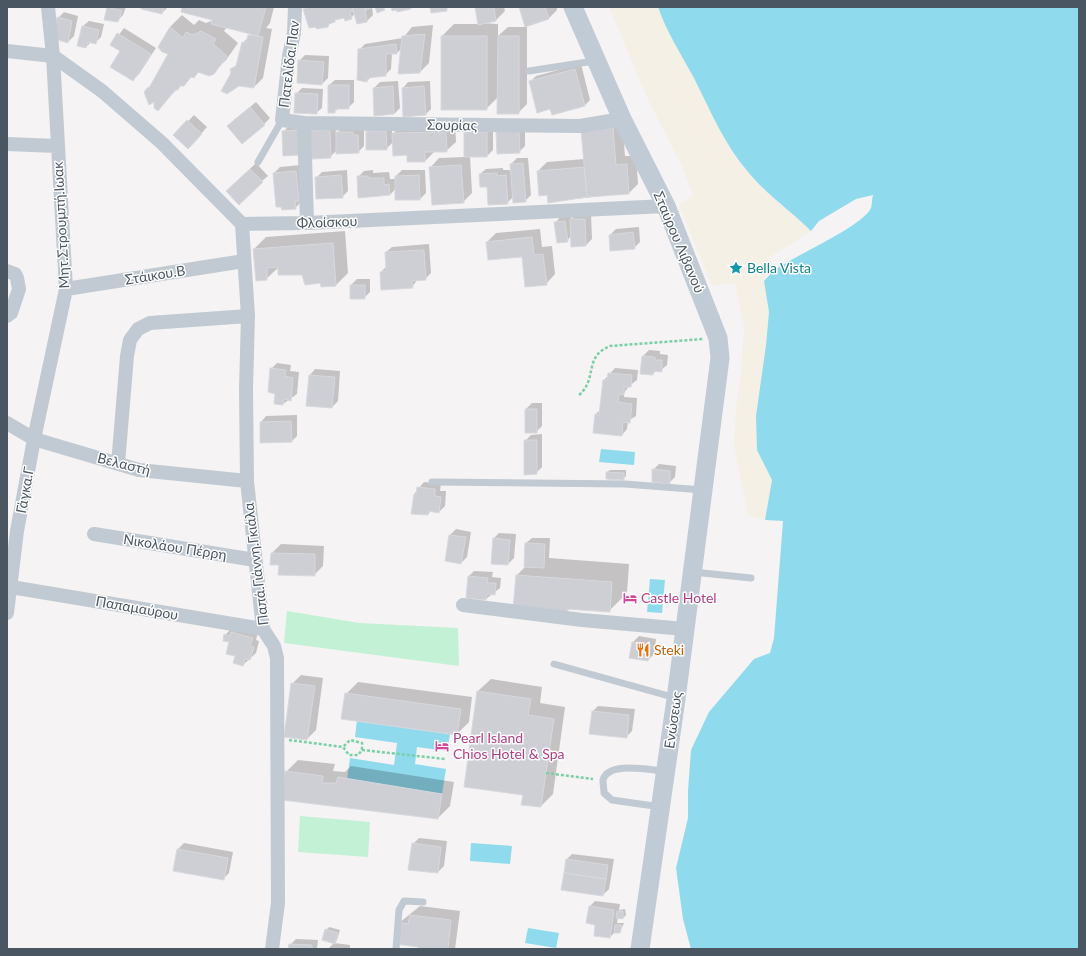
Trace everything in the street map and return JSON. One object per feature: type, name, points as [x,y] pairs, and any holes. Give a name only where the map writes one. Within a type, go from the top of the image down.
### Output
[{"type":"main road","name":"Σταύρου Λιβανού","points":[[573,7],[622,119],[666,206],[718,338],[720,358],[703,490]]},
{"type":"main road","name":"Ενώσεως","points":[[640,949],[666,772],[703,490]]},
{"type":"street","name":"Μητ.Στρουμπή.Ιωακ","points":[[34,438],[66,289],[53,56],[48,7]]},
{"type":"street","name":"Πατελίδα.Παν","points":[[282,120],[289,56],[294,33],[295,7]]},
{"type":"street","points":[[7,50],[53,56],[102,92],[162,143],[242,224]]},
{"type":"street","name":"Σουρίας","points":[[282,120],[304,124],[580,126],[622,119]]},
{"type":"street","points":[[304,124],[307,223]]},
{"type":"street","points":[[7,144],[57,146]]},
{"type":"street","name":"Φλοίσκου","points":[[242,224],[307,223],[666,206]]},
{"type":"street","name":"Παπά.Γιάννη.Γκιάλα","points":[[242,224],[248,316],[246,389],[247,481],[263,629],[274,646],[277,658],[278,903],[272,949]]},
{"type":"street","name":"Στάικου.Β","points":[[66,289],[244,261]]},
{"type":"street","points":[[7,271],[15,274],[18,284],[11,313],[7,316]]},
{"type":"street","points":[[118,464],[127,356],[133,333],[150,322],[248,316]]},
{"type":"street","name":"Βελαστή","points":[[7,423],[34,438],[139,470],[247,481]]},
{"type":"street","name":"Γάγκα.Γ","points":[[7,613],[11,587],[12,529],[34,438]]},
{"type":"street","name":"Νικολάου Πέρρη","points":[[94,534],[255,560]]},
{"type":"street","name":"Παπαμαύρου","points":[[11,587],[263,629]]},
{"type":"street","points":[[463,605],[582,620],[685,629]]},
{"type":"lane","points":[[530,71],[596,60]]},
{"type":"lane","points":[[258,162],[282,120]]},
{"type":"lane","points":[[432,482],[625,484],[703,490]]},
{"type":"lane","points":[[693,572],[751,578]]},
{"type":"lane","points":[[554,664],[676,698]]},
{"type":"lane","points":[[661,807],[612,800],[604,793],[603,780],[609,771],[618,768],[666,772]]},
{"type":"lane","points":[[396,949],[399,910],[404,901],[423,902]]},
{"type":"path","points":[[579,395],[586,389],[594,360],[600,350],[610,346],[718,338]]},
{"type":"path","points":[[277,738],[343,747],[349,755],[358,755],[362,750],[362,743],[360,741],[350,740],[343,747]]},
{"type":"path","points":[[362,750],[445,759]]},
{"type":"path","points":[[546,773],[603,780]]},
{"type":"green space","points":[[287,611],[359,623],[458,628],[459,666],[284,643]]},
{"type":"green space","points":[[300,816],[370,822],[368,857],[298,852]]},
{"type":"sand","name":"Bella Vista","points":[[609,7],[658,7],[670,35],[694,78],[718,127],[740,162],[771,196],[811,231],[772,256],[764,281],[769,312],[757,450],[772,480],[765,520],[748,515],[734,446],[736,407],[741,373],[744,328],[735,283],[712,286],[679,205],[693,195],[682,166],[649,102]]},
{"type":"water","points":[[658,7],[1079,7],[1079,949],[691,949],[683,919],[676,868],[688,818],[691,750],[709,712],[754,659],[770,653],[774,638],[783,521],[765,520],[772,480],[757,450],[756,416],[769,312],[764,281],[784,264],[855,224],[865,216],[871,208],[873,195],[856,199],[819,221],[811,231],[771,196],[740,162],[718,127],[694,78],[670,35]]},
{"type":"water","points":[[601,449],[635,452],[634,465],[599,462]]},
{"type":"water","points":[[650,579],[665,580],[662,613],[647,612]]},
{"type":"water","points":[[357,720],[450,734],[447,751],[417,747],[415,764],[446,769],[442,794],[347,780],[350,758],[394,765],[397,743],[355,737]]},
{"type":"water","points":[[471,843],[512,846],[510,864],[470,861]]},
{"type":"water","points":[[528,928],[559,933],[556,948],[525,943]]},
{"type":"building","points":[[107,7],[122,11],[118,22],[104,20]]},
{"type":"building","points":[[142,7],[164,7],[162,14],[141,9]]},
{"type":"building","points":[[182,7],[266,7],[258,36],[211,24],[212,20],[181,12]]},
{"type":"building","points":[[310,7],[352,7],[353,11],[350,12],[352,19],[345,21],[344,18],[335,20],[335,22],[329,24],[328,27],[317,29],[315,27],[309,28],[303,9]]},
{"type":"building","points":[[352,7],[365,7],[367,22],[357,24]]},
{"type":"building","points":[[365,7],[375,7],[365,10]]},
{"type":"building","points":[[375,7],[383,7],[385,10],[377,13]]},
{"type":"building","points":[[391,7],[410,7],[411,9],[397,12],[396,10],[392,11]]},
{"type":"building","points":[[430,7],[447,7],[447,11],[431,13]]},
{"type":"building","points":[[475,7],[500,7],[494,8],[496,21],[478,25]]},
{"type":"building","points":[[519,7],[545,7],[549,19],[525,27]]},
{"type":"building","points":[[57,17],[72,21],[68,43],[55,39]]},
{"type":"building","points":[[82,26],[99,30],[96,44],[88,42],[86,48],[77,46]]},
{"type":"building","points":[[170,27],[183,38],[186,32],[193,35],[201,31],[216,39],[213,44],[227,56],[214,74],[209,76],[198,72],[194,78],[191,77],[184,86],[180,86],[178,90],[175,90],[158,111],[154,108],[154,102],[149,105],[144,92],[148,87],[149,88],[168,54],[162,52],[158,47]]},
{"type":"building","points":[[117,33],[151,54],[133,81],[110,67],[120,51],[110,45]]},
{"type":"building","points":[[425,34],[420,73],[398,74],[402,36]]},
{"type":"building","points":[[248,35],[263,37],[254,88],[239,86],[227,94],[221,91],[231,73],[230,69],[236,66],[242,42],[246,43]]},
{"type":"building","points":[[441,36],[487,36],[487,110],[441,110]]},
{"type":"building","points":[[498,36],[519,36],[519,114],[497,114]]},
{"type":"building","points":[[396,44],[397,54],[386,54],[386,76],[367,78],[367,82],[357,80],[358,49]]},
{"type":"building","points":[[298,60],[324,62],[322,85],[297,83]]},
{"type":"building","points":[[575,69],[585,106],[552,115],[550,109],[537,113],[529,81]]},
{"type":"building","points":[[328,85],[349,85],[349,109],[335,109],[335,113],[328,113]]},
{"type":"building","points":[[393,86],[394,114],[374,116],[373,88]]},
{"type":"building","points":[[424,86],[426,115],[403,117],[402,88]]},
{"type":"building","points":[[295,93],[318,94],[317,114],[294,113]]},
{"type":"building","points":[[250,107],[265,125],[242,144],[227,126]]},
{"type":"building","points":[[187,120],[202,134],[188,149],[173,135]]},
{"type":"building","points":[[613,127],[616,165],[627,164],[629,194],[587,197],[581,130]]},
{"type":"building","points":[[298,130],[300,155],[283,156],[282,131]]},
{"type":"building","points":[[330,130],[331,158],[312,159],[310,131]]},
{"type":"building","points":[[519,130],[520,153],[497,154],[496,131]]},
{"type":"building","points":[[366,131],[386,131],[387,150],[366,150]]},
{"type":"building","points":[[336,132],[353,132],[353,135],[358,135],[359,153],[336,154]]},
{"type":"building","points":[[446,132],[447,152],[425,152],[425,162],[407,162],[407,155],[393,156],[392,133]]},
{"type":"building","points":[[464,132],[487,132],[487,157],[464,157]]},
{"type":"building","points":[[523,163],[526,202],[513,203],[510,164]]},
{"type":"building","points":[[461,165],[464,203],[432,205],[429,167]]},
{"type":"building","points":[[584,167],[587,197],[548,203],[547,195],[539,196],[537,171]]},
{"type":"building","points":[[250,169],[263,182],[239,205],[226,191]]},
{"type":"building","points":[[296,171],[299,201],[295,202],[296,209],[282,210],[281,207],[276,207],[273,173]]},
{"type":"building","points":[[497,173],[497,176],[506,175],[508,204],[488,205],[487,187],[480,187],[479,174]]},
{"type":"building","points":[[341,175],[343,198],[316,199],[315,177]]},
{"type":"building","points":[[419,175],[420,200],[395,200],[395,176]]},
{"type":"building","points":[[357,176],[384,178],[384,185],[389,184],[390,195],[358,198]]},
{"type":"building","points":[[570,219],[585,219],[586,246],[571,247]]},
{"type":"building","points":[[565,221],[568,242],[557,243],[554,222]]},
{"type":"building","points":[[633,232],[635,249],[610,251],[609,235]]},
{"type":"building","points":[[532,237],[534,255],[543,254],[547,285],[525,287],[522,257],[488,260],[486,242]]},
{"type":"building","points":[[333,243],[336,286],[321,287],[320,283],[305,285],[302,275],[278,275],[278,267],[267,268],[267,280],[256,281],[253,249]]},
{"type":"building","points":[[424,250],[426,280],[412,281],[413,288],[381,290],[380,272],[386,271],[385,252]]},
{"type":"building","points":[[350,285],[365,285],[365,299],[350,299]]},
{"type":"building","points":[[642,356],[655,357],[655,360],[662,360],[662,372],[653,371],[653,375],[640,374]]},
{"type":"building","points":[[270,368],[286,370],[285,376],[293,378],[291,401],[284,399],[283,405],[274,404],[275,394],[268,392]]},
{"type":"building","points":[[608,373],[632,375],[631,387],[624,387],[624,395],[619,394],[618,402],[632,404],[630,423],[623,422],[622,436],[593,433],[595,414],[599,415],[603,380],[607,380]]},
{"type":"building","points":[[309,375],[335,377],[332,408],[306,406]]},
{"type":"building","points":[[525,409],[537,409],[537,433],[525,433]]},
{"type":"building","points":[[291,421],[292,442],[260,443],[260,422]]},
{"type":"building","points":[[524,440],[537,440],[537,474],[524,475]]},
{"type":"building","points":[[652,469],[670,471],[670,484],[652,482]]},
{"type":"building","points":[[606,472],[624,473],[624,480],[606,479]]},
{"type":"building","points":[[417,487],[435,489],[435,496],[441,497],[439,513],[428,511],[428,515],[411,514],[414,494],[416,494]]},
{"type":"building","points":[[449,535],[466,537],[461,564],[445,561]]},
{"type":"building","points":[[493,538],[510,540],[508,565],[491,564]]},
{"type":"building","points":[[525,543],[545,544],[544,568],[524,567]]},
{"type":"building","points":[[271,553],[315,554],[315,576],[278,575],[279,565],[270,565]]},
{"type":"building","points":[[516,575],[612,582],[610,612],[567,609],[567,613],[513,609]]},
{"type":"building","points":[[468,576],[488,578],[487,583],[496,583],[495,595],[487,594],[486,600],[466,598]]},
{"type":"building","points":[[231,632],[253,638],[250,646],[254,647],[250,660],[245,659],[243,666],[233,663],[235,656],[226,654],[229,642],[223,641],[224,634],[230,636]]},
{"type":"building","points":[[632,642],[651,645],[648,661],[629,658]]},
{"type":"building","points":[[291,683],[315,686],[307,740],[284,737]]},
{"type":"building","points":[[477,691],[531,699],[528,715],[554,719],[541,807],[521,805],[523,795],[464,787]]},
{"type":"building","points":[[345,693],[461,709],[457,735],[341,719]]},
{"type":"building","points":[[592,711],[629,715],[627,738],[589,734]]},
{"type":"building","points":[[285,771],[323,776],[322,783],[336,783],[338,777],[442,794],[438,819],[282,800]]},
{"type":"building","points":[[412,843],[441,847],[438,873],[408,870]]},
{"type":"building","points":[[177,849],[228,858],[224,880],[173,871]]},
{"type":"building","points":[[566,859],[608,865],[606,879],[564,873]]},
{"type":"building","points":[[564,873],[606,879],[603,896],[561,890]]},
{"type":"building","points":[[589,906],[614,910],[610,938],[594,936],[595,925],[586,923]]},
{"type":"building","points":[[617,911],[623,911],[623,919],[616,918]]},
{"type":"building","points":[[410,915],[451,920],[448,949],[418,949],[418,947],[395,944],[398,922],[408,924]]},
{"type":"building","points":[[615,925],[622,925],[620,933],[614,933]]},
{"type":"building","points":[[325,929],[338,933],[335,944],[322,940]]},
{"type":"building","points":[[289,944],[312,945],[312,949],[288,949]]},
{"type":"place","name":"Bella Vista","points":[[736,268]]},
{"type":"place","name":"Castle Hotel","points":[[630,598]]},
{"type":"place","name":"Steki","points":[[643,650]]},
{"type":"place","name":"Pearl Island Chios Hotel & Spa","points":[[442,746]]}]
